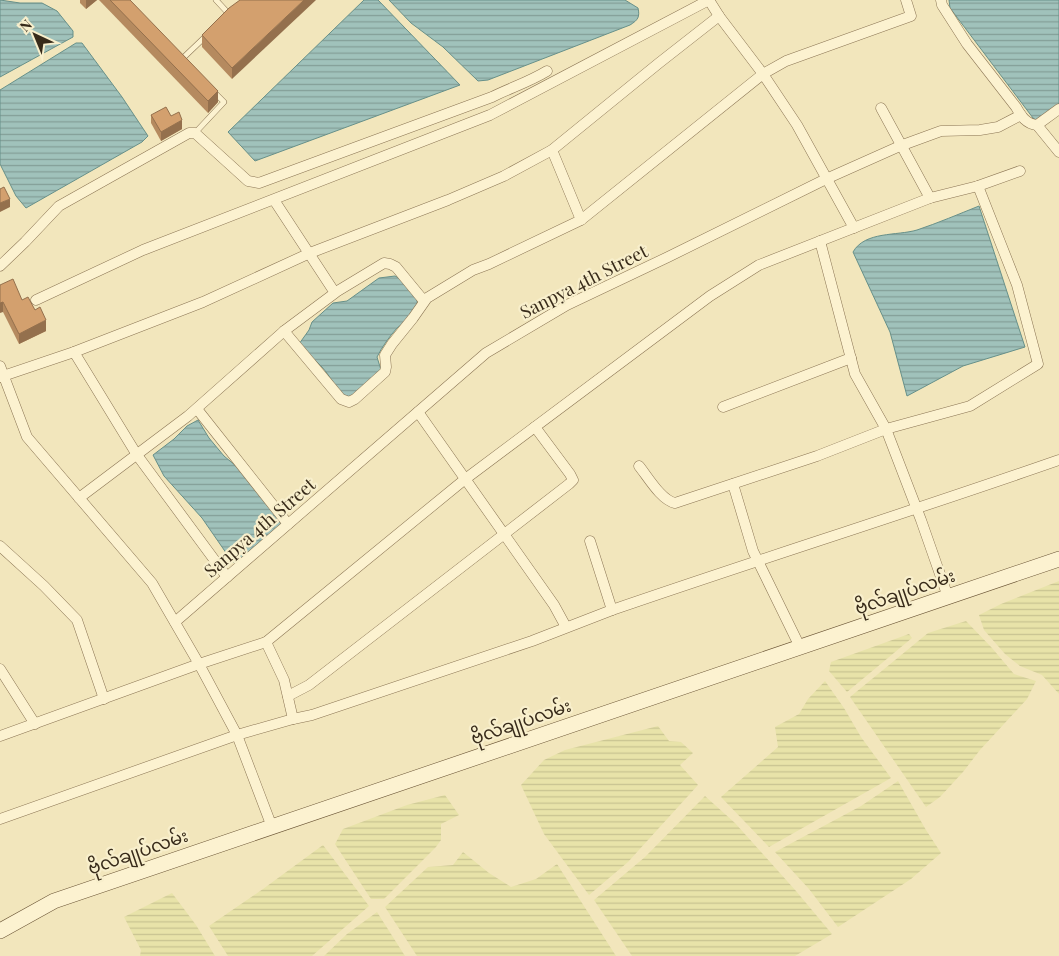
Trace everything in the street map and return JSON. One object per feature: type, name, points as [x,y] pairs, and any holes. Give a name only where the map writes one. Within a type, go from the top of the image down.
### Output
[{"type":"street","points":[[36,300],[143,250],[490,115],[709,0],[763,74],[797,125],[854,228]]},
{"type":"street","points":[[284,331],[341,399],[349,402],[385,372],[385,355],[424,301],[432,295],[473,270],[581,220],[763,74],[786,61],[911,16],[906,0]]},
{"type":"street","points":[[941,0],[942,5],[967,44],[1007,94],[1023,118],[1032,125],[1037,125],[1059,109]]},
{"type":"street","points":[[272,827],[236,735],[199,664],[152,583],[27,437],[1,373],[74,352],[204,302],[310,253],[504,176],[552,150],[720,16]]},
{"type":"street","points":[[0,264],[59,206],[189,133],[195,133],[248,181],[260,183],[492,97],[525,84],[547,71]]},
{"type":"street","points":[[881,108],[930,198]]},
{"type":"street","name":"Sanpya 4th Street","points":[[175,622],[486,353],[567,305],[677,253],[826,178],[900,146],[941,131],[998,128],[1021,115]]},
{"type":"street","points":[[1037,125],[1059,152]]},
{"type":"street","points":[[552,150],[581,220]]},
{"type":"street","points":[[0,736],[104,700],[199,664],[266,642],[466,478],[710,296],[759,265],[930,198],[978,186],[1020,171]]},
{"type":"street","points":[[639,466],[668,502],[675,503],[817,456],[886,430],[970,406],[1038,364],[1017,285],[978,186]]},
{"type":"street","points":[[274,200],[336,292]]},
{"type":"street","points":[[820,241],[855,374],[886,430],[917,509],[948,597]]},
{"type":"street","points":[[79,498],[197,409],[284,331],[336,292],[384,263],[396,267],[424,301]]},
{"type":"street","points":[[74,352],[137,455],[227,577]]},
{"type":"street","points":[[723,407],[851,358]]},
{"type":"street","points":[[197,409],[288,524]]},
{"type":"street","points":[[418,412],[554,605],[566,627]]},
{"type":"street","points":[[288,696],[309,685],[573,480],[535,427]]},
{"type":"street","points":[[0,819],[236,735],[312,715],[758,560],[917,509],[1059,460]]},
{"type":"street","points":[[733,484],[758,560],[800,648]]},
{"type":"street","points":[[590,541],[612,610]]},
{"type":"street","points":[[0,546],[44,586],[76,620],[104,700]]},
{"type":"street","name":"ဗိုလ်ချုပ်လမ်း","points":[[0,931],[54,901],[1059,560]]},
{"type":"street","points":[[266,642],[284,680],[294,719]]},
{"type":"street","points":[[0,669],[35,724]]},
{"type":"lane","points":[[216,0],[229,14]]},
{"type":"lane","points":[[223,20],[234,9]]},
{"type":"lane","points":[[182,58],[209,33]]},
{"type":"lane","points":[[176,51],[188,65]]},
{"type":"lane","points":[[195,133],[224,102],[212,90]]},
{"type":"shaded area","points":[[1059,581],[1059,694],[1042,675],[1020,666],[1005,654],[984,630],[979,615],[1001,604]]},
{"type":"shaded area","points":[[966,621],[1014,674],[1036,681],[1027,699],[940,797],[926,807],[850,697],[928,633]]},
{"type":"shaded area","points":[[909,634],[912,638],[847,692],[829,671],[831,662]]},
{"type":"shaded area","points":[[825,681],[861,737],[891,778],[769,847],[721,797],[778,747],[775,727],[799,714],[808,699]]},
{"type":"shaded area","points":[[658,726],[669,741],[681,742],[693,753],[680,765],[698,785],[628,862],[589,895],[544,834],[521,785],[544,760],[565,750]]},
{"type":"shaded area","points":[[898,781],[941,853],[911,879],[838,927],[809,889],[775,852],[861,806]]},
{"type":"shaded area","points":[[445,795],[459,815],[441,824],[441,840],[436,847],[384,899],[371,899],[335,844],[343,829],[407,805]]},
{"type":"shaded area","points":[[705,796],[735,823],[832,934],[795,956],[632,956],[594,900],[645,857]]},
{"type":"shaded area","points":[[323,845],[369,906],[312,956],[228,956],[209,926]]},
{"type":"shaded area","points":[[463,852],[489,873],[511,887],[536,879],[557,864],[616,956],[417,956],[385,907],[428,867],[453,865]]},
{"type":"shaded area","points":[[172,893],[196,925],[215,956],[140,956],[141,950],[124,917]]},
{"type":"shaded area","points":[[377,912],[405,956],[324,956],[347,934]]},
{"type":"water","points":[[0,0],[20,3],[42,3],[57,11],[73,31],[73,37],[0,77]]},
{"type":"water","points":[[364,0],[378,0],[460,85],[255,161],[228,132]]},
{"type":"water","points":[[389,0],[625,0],[638,8],[639,14],[637,20],[630,25],[488,80],[478,81],[443,47],[411,23]]},
{"type":"water","points":[[949,0],[1059,0],[1059,104],[1036,120],[1033,118],[950,8]]},
{"type":"water","points":[[76,43],[82,43],[148,136],[142,142],[26,208],[16,196],[0,164],[0,90]]},
{"type":"water","points":[[979,206],[1025,347],[963,366],[907,396],[890,332],[853,252],[858,245],[873,237],[917,230]]},
{"type":"water","points":[[395,276],[409,286],[416,296],[417,308],[415,313],[388,338],[381,350],[377,357],[381,370],[359,391],[348,398],[322,367],[299,344],[312,322],[333,303],[347,301],[379,278]]},
{"type":"water","points":[[198,420],[209,438],[224,456],[242,471],[282,523],[235,563],[202,518],[164,476],[153,455],[187,426]]},
{"type":"building","points":[[110,0],[130,0],[218,91],[208,101]]},
{"type":"building","points":[[240,0],[304,0],[232,68],[202,35],[229,8]]},
{"type":"building","points":[[166,107],[171,116],[179,112],[182,120],[161,132],[151,115]]},
{"type":"building","points":[[4,187],[10,199],[0,203],[0,189]]},
{"type":"building","points":[[13,279],[22,300],[28,297],[35,310],[40,307],[46,320],[19,334],[3,302],[0,303],[0,285]]}]
